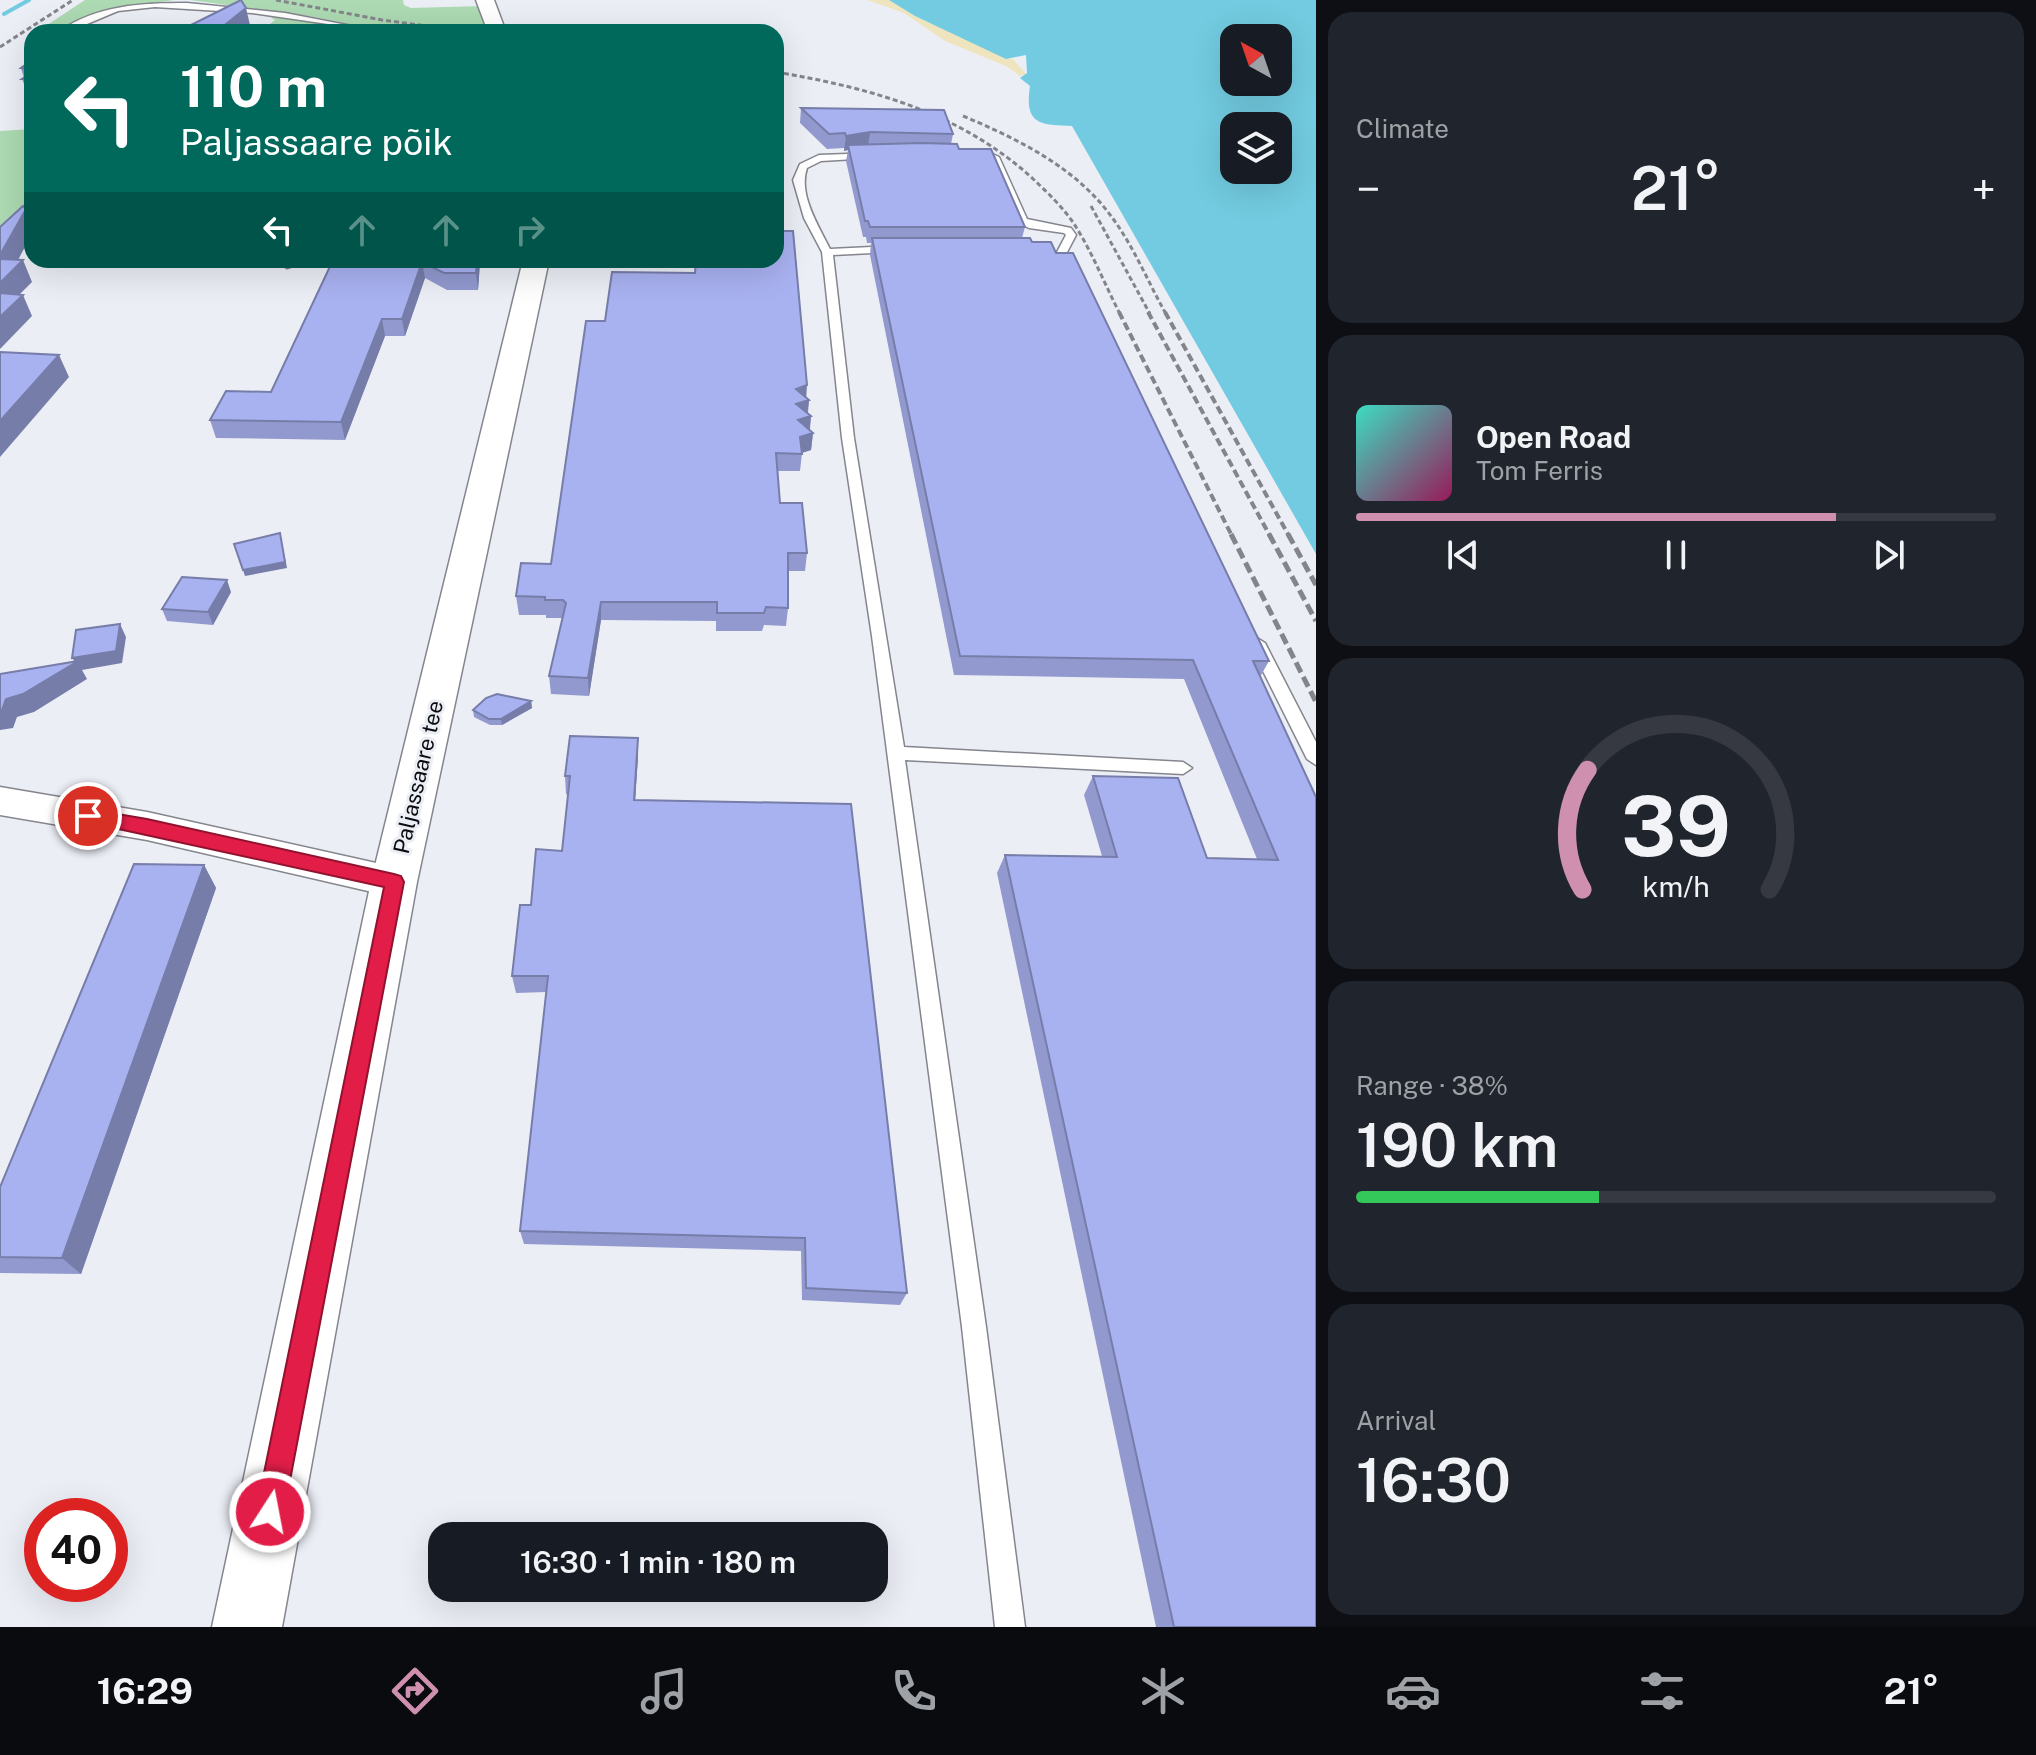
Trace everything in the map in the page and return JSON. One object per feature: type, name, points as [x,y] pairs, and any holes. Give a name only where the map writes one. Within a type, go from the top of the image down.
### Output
[{"type":"street","points":[[485,0],[494,24]]},
{"type":"street","name":"Paljassaare tee","points":[[247,1627],[394,882],[534,268]]},
{"type":"street","points":[[0,801],[147,826],[394,882]]},
{"type":"lane","points":[[80,24],[108,12],[145,3],[186,1],[282,13],[338,24]]},
{"type":"lane","points":[[267,18],[282,13]]},
{"type":"lane","points":[[895,154],[819,158],[803,166],[798,180],[809,218],[827,252],[848,438],[896,753],[974,1327],[1010,1627]]},
{"type":"lane","points":[[956,154],[988,155],[996,159],[1023,221],[1029,225],[1059,227],[1071,235],[1061,255]]},
{"type":"lane","points":[[827,252],[908,249]]},
{"type":"lane","points":[[1248,624],[1316,759]]},
{"type":"lane","points":[[896,753],[1183,768]]},
{"type":"green space","points":[[85,0],[174,0],[114,9],[75,24],[49,24]]},
{"type":"green space","points":[[190,0],[403,0],[404,5],[411,8],[481,6],[487,24],[348,24]]},
{"type":"green space","points":[[283,16],[325,24],[270,24],[275,20],[271,18]]},
{"type":"green space","points":[[24,130],[24,230],[0,231],[0,131]]},
{"type":"sand","points":[[867,0],[889,0],[915,16],[1013,59],[1026,74],[1020,76],[1006,66],[945,41],[904,13]]},
{"type":"water","points":[[889,0],[1316,0],[1316,554],[1072,126],[1043,123],[1032,116],[1030,86],[1020,78],[1027,73],[1026,55],[1006,59],[915,16]]},
{"type":"building","points":[[241,0],[246,8],[226,24],[193,24]]},
{"type":"building","points":[[801,108],[944,110],[953,134],[829,134]]},
{"type":"building","points":[[957,144],[959,149],[991,149],[1025,227],[870,227],[865,221],[848,145]]},
{"type":"building","points":[[24,207],[24,213],[0,255],[0,227]]},
{"type":"building","points":[[784,231],[793,231],[807,385],[796,389],[809,400],[796,404],[811,416],[798,420],[813,433],[800,437],[802,454],[776,453],[780,503],[802,503],[807,553],[788,553],[788,608],[766,607],[764,613],[717,613],[717,602],[601,602],[588,678],[549,676],[566,603],[563,600],[545,600],[545,597],[516,596],[521,563],[551,564],[586,321],[605,321],[612,272],[695,273],[695,268],[784,268]]},
{"type":"building","points":[[872,238],[1030,238],[1032,242],[1051,242],[1056,253],[1073,253],[1269,661],[1253,661],[1316,797],[1316,1627],[1174,1627],[1005,855],[1117,857],[1093,776],[1178,778],[1207,858],[1278,860],[1193,660],[960,656]]},
{"type":"building","points":[[0,259],[23,260],[0,283]]},
{"type":"building","points":[[329,268],[420,268],[402,319],[382,319],[341,422],[210,420],[226,391],[271,392]]},
{"type":"building","points":[[434,268],[476,268],[476,273],[444,273]]},
{"type":"building","points":[[0,293],[23,295],[0,317]]},
{"type":"building","points":[[0,352],[59,355],[0,421]]},
{"type":"building","points":[[280,533],[285,562],[243,570],[234,544]]},
{"type":"building","points":[[182,577],[227,580],[208,612],[162,609]]},
{"type":"building","points":[[120,624],[116,651],[72,658],[76,630]]},
{"type":"building","points":[[78,661],[23,694],[6,699],[0,710],[0,674]]},
{"type":"building","points":[[497,694],[531,701],[501,719],[489,719],[473,710],[486,698]]},
{"type":"building","points":[[570,736],[638,738],[634,800],[851,804],[907,1293],[806,1288],[805,1238],[520,1231],[548,976],[512,976],[520,905],[531,905],[536,849],[562,851],[570,776],[565,776]]},
{"type":"building","points":[[134,864],[204,865],[62,1258],[0,1257],[0,1187]]},
{"type":"waterway","points":[[4,14],[29,0]]},
{"type":"railway","points":[[36,24],[73,0]]},
{"type":"railway","points":[[276,0],[412,24]]},
{"type":"railway","points":[[0,47],[24,32]]},
{"type":"railway","points":[[784,73],[845,86],[912,106],[974,135],[1003,154],[1031,177],[1072,220],[1120,314]]},
{"type":"railway","points":[[963,116],[1044,156],[1097,199],[1126,239],[1166,314]]},
{"type":"railway","points":[[1091,206],[1150,314]]},
{"type":"railway","points":[[1148,312],[1270,536]]},
{"type":"railway","points":[[1165,312],[1289,536]]},
{"type":"railway","points":[[1120,314],[1232,536]]},
{"type":"railway","points":[[1231,534],[1316,702]]},
{"type":"railway","points":[[1269,534],[1316,621]]},
{"type":"railway","points":[[1288,534],[1316,585]]},
{"type":"route","points":[[88,816],[147,826],[394,882],[270,1512]]}]
